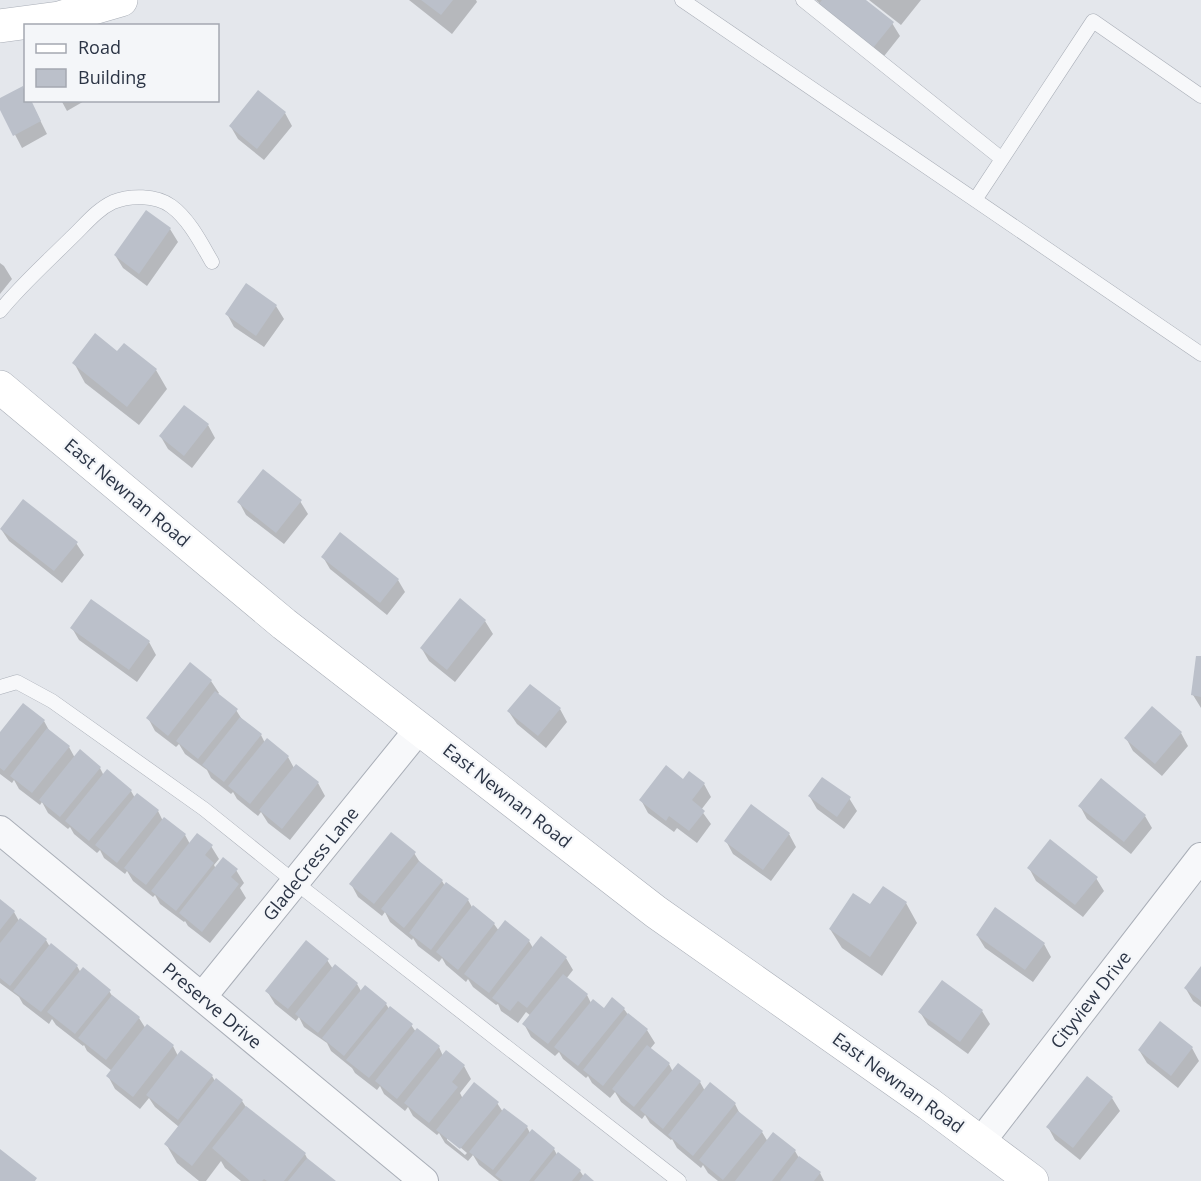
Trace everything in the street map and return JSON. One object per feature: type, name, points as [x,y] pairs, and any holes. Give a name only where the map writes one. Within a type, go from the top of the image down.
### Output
[{"type":"street","points":[[0,26],[59,18],[121,0]]},
{"type":"street","name":"East Newnan Road","points":[[0,387],[284,624],[656,912],[929,1104],[1032,1181]]},
{"type":"street","name":"GladeCress Lane","points":[[202,997],[419,729]]},
{"type":"street","name":"Preserve Drive","points":[[0,830],[424,1181]]},
{"type":"street","name":"Cityview Drive","points":[[980,1143],[1201,857]]},
{"type":"lane","points":[[682,0],[1201,354]]},
{"type":"lane","points":[[803,0],[1002,159]]},
{"type":"lane","points":[[975,200],[1093,21],[1201,96]]},
{"type":"lane","points":[[0,311],[36,271],[94,215],[114,202],[134,198],[152,198],[171,205],[198,237],[212,262]]},
{"type":"lane","points":[[0,687],[16,682],[52,701],[204,809],[679,1181]]},
{"type":"building","points":[[421,0],[453,0],[441,15]]},
{"type":"building","points":[[822,0],[866,0],[894,22],[873,48],[818,5]]},
{"type":"building","points":[[23,86],[24,102],[32,102],[41,121],[13,136],[0,110],[0,98]]},
{"type":"building","points":[[258,90],[286,112],[257,149],[229,126]]},
{"type":"building","points":[[146,210],[171,228],[139,274],[114,255]]},
{"type":"building","points":[[246,283],[277,305],[256,336],[225,314]]},
{"type":"building","points":[[95,333],[117,351],[124,343],[157,369],[127,407],[72,363]]},
{"type":"building","points":[[184,405],[209,424],[184,456],[159,436]]},
{"type":"building","points":[[263,469],[302,500],[276,533],[237,502]]},
{"type":"building","points":[[23,499],[78,542],[54,571],[0,529]]},
{"type":"building","points":[[340,532],[399,579],[380,603],[321,557]]},
{"type":"building","points":[[460,598],[486,620],[447,670],[420,648]]},
{"type":"building","points":[[91,599],[150,641],[129,670],[70,628]]},
{"type":"building","points":[[1196,656],[1201,656],[1201,697],[1191,695]]},
{"type":"building","points":[[190,662],[212,680],[168,736],[146,718]]},
{"type":"building","points":[[530,684],[561,708],[538,736],[507,711]]},
{"type":"building","points":[[215,691],[238,709],[198,759],[176,741]]},
{"type":"building","points":[[23,703],[45,720],[4,771],[0,768],[0,732]]},
{"type":"building","points":[[1152,706],[1182,732],[1155,764],[1124,738]]},
{"type":"building","points":[[240,717],[262,734],[224,782],[202,765]]},
{"type":"building","points":[[47,728],[70,746],[32,793],[10,776]]},
{"type":"building","points":[[267,738],[289,756],[250,804],[228,786]]},
{"type":"building","points":[[80,749],[101,767],[60,817],[39,800]]},
{"type":"building","points":[[296,764],[319,782],[282,829],[259,810]]},
{"type":"building","points":[[666,765],[683,779],[689,771],[705,783],[692,800],[705,811],[689,831],[669,816],[666,821],[639,800]]},
{"type":"building","points":[[107,769],[132,790],[89,841],[65,821]]},
{"type":"building","points":[[822,777],[851,797],[837,817],[808,796]]},
{"type":"building","points":[[1101,778],[1146,815],[1124,842],[1078,806]]},
{"type":"building","points":[[137,793],[159,810],[117,863],[95,845]]},
{"type":"building","points":[[751,804],[790,833],[763,870],[724,841]]},
{"type":"building","points":[[164,817],[186,834],[146,885],[124,868]]},
{"type":"building","points":[[391,832],[416,852],[374,904],[349,884]]},
{"type":"building","points":[[197,833],[213,845],[205,855],[214,863],[176,911],[151,891]]},
{"type":"building","points":[[1050,839],[1098,877],[1075,905],[1027,868]]},
{"type":"building","points":[[223,857],[238,869],[231,877],[239,884],[202,932],[179,913]]},
{"type":"building","points":[[419,861],[443,880],[404,928],[381,909]]},
{"type":"building","points":[[446,882],[469,899],[431,950],[409,933]]},
{"type":"building","points":[[883,886],[907,902],[870,957],[829,929],[853,893],[870,904]]},
{"type":"building","points":[[0,899],[15,911],[0,930]]},
{"type":"building","points":[[473,905],[495,923],[458,970],[436,952]]},
{"type":"building","points":[[995,907],[1045,943],[1025,970],[976,935]]},
{"type":"building","points":[[20,918],[47,939],[10,986],[0,978],[0,943]]},
{"type":"building","points":[[505,920],[530,940],[489,993],[464,974]]},
{"type":"building","points":[[541,936],[567,957],[527,1008],[518,1001],[510,1011],[492,998]]},
{"type":"building","points":[[306,940],[329,959],[288,1009],[265,991]]},
{"type":"building","points":[[51,943],[78,965],[41,1012],[13,991]]},
{"type":"building","points":[[335,964],[358,983],[318,1033],[295,1014]]},
{"type":"building","points":[[1201,966],[1201,1001],[1184,988]]},
{"type":"building","points":[[83,967],[111,990],[75,1034],[47,1012]]},
{"type":"building","points":[[563,974],[588,994],[548,1044],[522,1024]]},
{"type":"building","points":[[942,980],[983,1010],[960,1042],[918,1012]]},
{"type":"building","points":[[365,985],[387,1003],[344,1056],[322,1038]]},
{"type":"building","points":[[112,995],[140,1017],[106,1060],[78,1038]]},
{"type":"building","points":[[612,997],[625,1008],[578,1066],[554,1047],[593,999],[604,1008]]},
{"type":"building","points":[[390,1006],[413,1024],[369,1078],[346,1060]]},
{"type":"building","points":[[628,1013],[648,1029],[603,1086],[583,1070]]},
{"type":"building","points":[[1160,1021],[1193,1047],[1171,1076],[1138,1050]]},
{"type":"building","points":[[147,1024],[174,1045],[133,1097],[106,1076]]},
{"type":"building","points":[[417,1028],[440,1046],[397,1099],[375,1081]]},
{"type":"building","points":[[647,1045],[670,1063],[634,1107],[612,1089]]},
{"type":"building","points":[[181,1050],[213,1075],[178,1120],[146,1095]]},
{"type":"building","points":[[446,1050],[465,1065],[452,1082],[458,1087],[429,1123],[404,1103]]},
{"type":"building","points":[[678,1063],[701,1081],[663,1129],[640,1110]]},
{"type":"building","points":[[1087,1076],[1113,1097],[1073,1148],[1046,1127]]},
{"type":"building","points":[[216,1078],[243,1100],[192,1166],[164,1144]]},
{"type":"building","points":[[474,1082],[499,1102],[460,1149],[436,1130]]},
{"type":"building","points":[[710,1082],[736,1103],[693,1156],[668,1135]]},
{"type":"building","points":[[246,1106],[306,1153],[284,1181],[264,1179],[250,1181],[212,1148]]},
{"type":"building","points":[[504,1108],[528,1126],[493,1170],[469,1152]]},
{"type":"building","points":[[738,1111],[763,1131],[723,1180],[699,1160]]},
{"type":"building","points":[[532,1129],[555,1148],[529,1181],[503,1181],[495,1175]]},
{"type":"building","points":[[773,1132],[796,1150],[772,1181],[735,1181]]},
{"type":"building","points":[[0,1149],[37,1178],[35,1181],[0,1181]]},
{"type":"building","points":[[558,1152],[581,1170],[572,1181],[534,1181]]},
{"type":"building","points":[[799,1156],[821,1172],[814,1181],[780,1181]]},
{"type":"building","points":[[307,1158],[336,1181],[288,1181]]},
{"type":"building","points":[[585,1173],[594,1181],[579,1181]]}]
